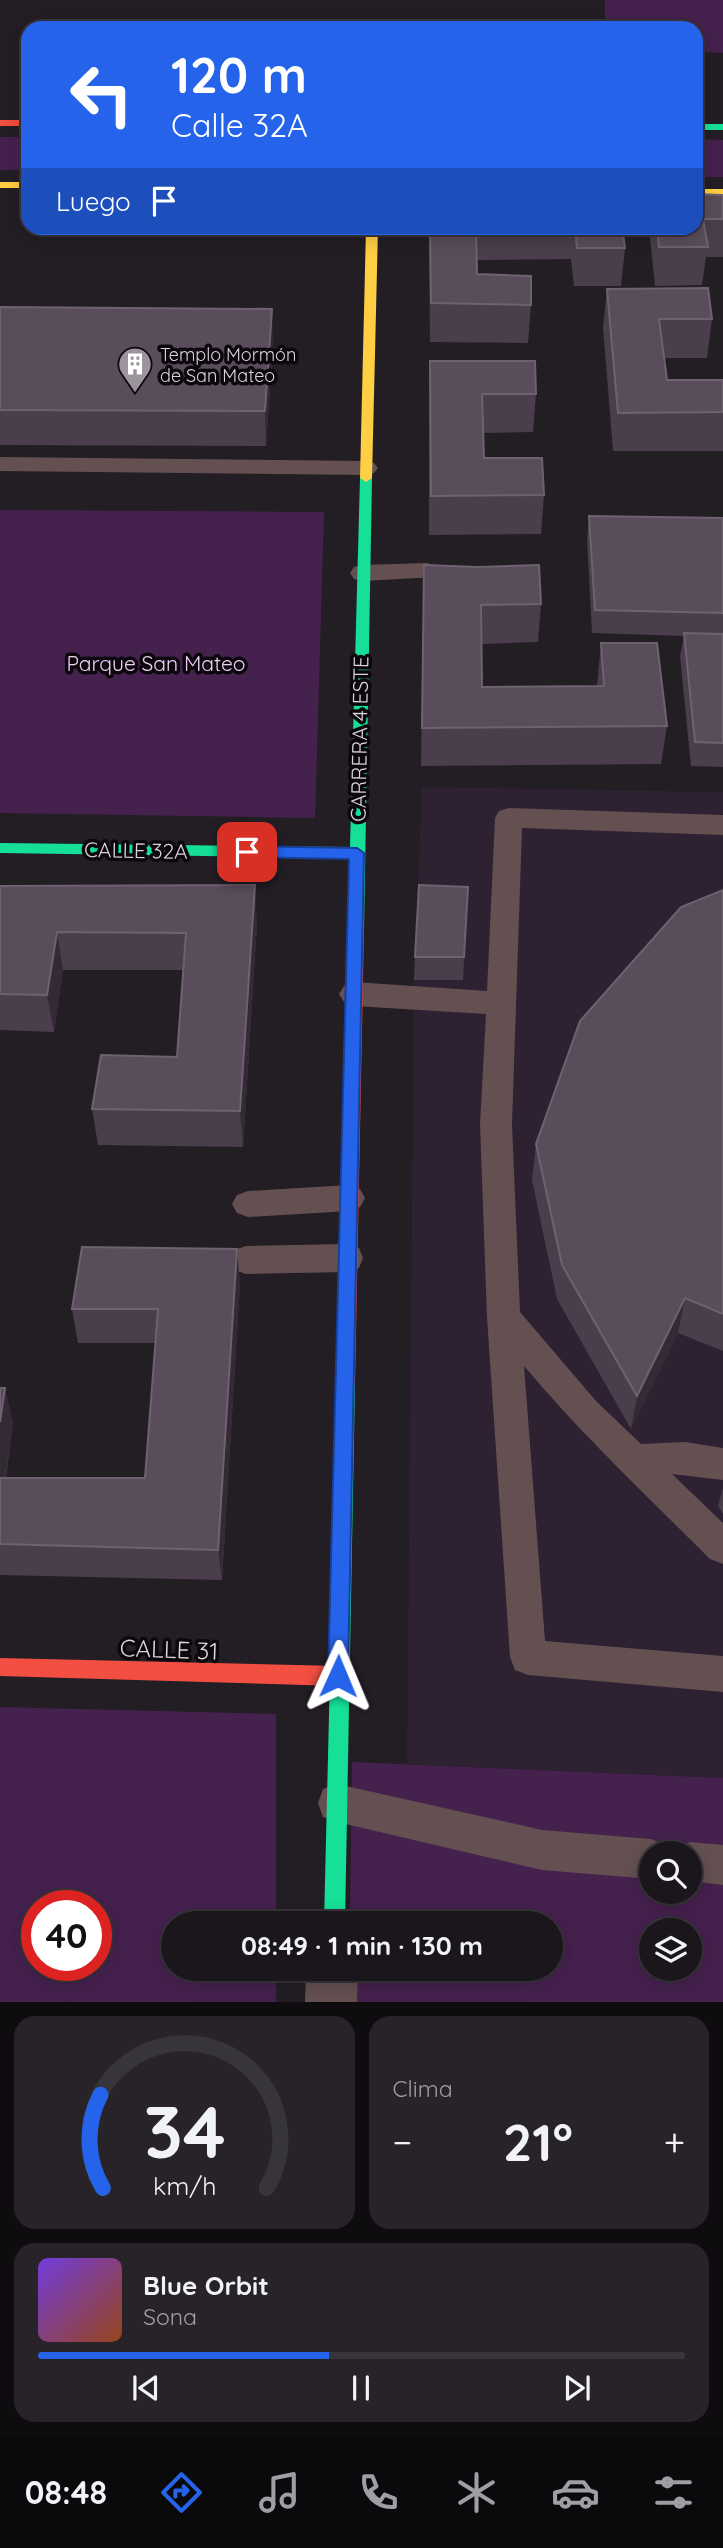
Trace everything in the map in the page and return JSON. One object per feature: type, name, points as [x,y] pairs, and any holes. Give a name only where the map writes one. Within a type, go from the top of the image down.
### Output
[{"type":"street","points":[[0,123],[21,123]]},
{"type":"street","points":[[703,127],[723,127]]},
{"type":"street","points":[[0,185],[21,185]]},
{"type":"street","points":[[703,192],[723,192]]},
{"type":"street","name":"CARRERA 4 ESTE","points":[[334,1911],[372,235]]},
{"type":"street","name":"CALLE 32A","points":[[0,848],[357,853]]},
{"type":"street","name":"CALLE 31","points":[[0,1667],[338,1676]]},
{"type":"street","points":[[331,2002],[332,1981]]},
{"type":"lane","points":[[0,464],[366,468]]},
{"type":"lane","points":[[363,573],[426,572]]},
{"type":"lane","points":[[723,825],[509,818],[496,1124],[505,1317],[528,1657],[723,1674]]},
{"type":"lane","points":[[354,993],[502,1003]]},
{"type":"lane","points":[[248,1204],[349,1198]]},
{"type":"lane","points":[[246,1260],[347,1258]]},
{"type":"lane","points":[[505,1317],[584,1412],[723,1547]]},
{"type":"lane","points":[[631,1460],[685,1458],[723,1464]]},
{"type":"lane","points":[[337,1803],[542,1850],[639,1858]]},
{"type":"lane","points":[[702,1863],[723,1865]]},
{"type":"shaded area","points":[[422,787],[723,792],[723,1778],[407,1764],[414,980]]},
{"type":"green space","points":[[605,0],[723,0],[723,53],[703,52],[703,21],[605,21]]},
{"type":"green space","points":[[0,137],[21,137],[21,170],[0,170]]},
{"type":"green space","points":[[703,139],[723,140],[723,177],[703,177]]},
{"type":"green space","name":"Parque San Mateo","points":[[0,510],[324,512],[315,818],[0,813]]},
{"type":"green space","points":[[0,1707],[276,1714],[276,1911],[161,1911],[161,1981],[276,1981],[276,2002],[0,2002]]},
{"type":"green space","points":[[352,1762],[723,1778],[723,2002],[349,2002],[349,1981],[563,1981],[563,1911],[350,1911]]},
{"type":"building","points":[[703,194],[723,195],[723,219],[703,219]]},
{"type":"building","points":[[703,219],[708,247],[659,247],[658,235],[703,235]]},
{"type":"building","points":[[430,235],[476,235],[477,274],[531,276],[531,305],[431,303]]},
{"type":"building","points":[[576,235],[623,235],[625,248],[577,248]]},
{"type":"building","points":[[708,288],[712,319],[659,319],[667,380],[723,380],[723,412],[618,413],[607,289]]},
{"type":"building","name":"Templo Mormón de San Mateo","points":[[0,307],[272,309],[265,411],[0,410]]},
{"type":"building","points":[[430,361],[535,361],[536,394],[482,394],[484,458],[542,458],[544,495],[431,496]]},
{"type":"building","points":[[589,516],[723,518],[723,613],[595,610]]},
{"type":"building","points":[[424,565],[539,565],[541,604],[481,605],[482,687],[604,686],[601,643],[657,643],[667,726],[422,728]]},
{"type":"building","points":[[684,633],[723,634],[723,743],[695,742]]},
{"type":"building","points":[[255,885],[240,1111],[92,1109],[101,1055],[177,1057],[186,933],[57,932],[47,995],[0,994],[0,886]]},
{"type":"building","points":[[419,885],[468,887],[464,957],[415,957]]},
{"type":"building","points":[[723,890],[723,1314],[685,1298],[637,1396],[562,1265],[536,1144],[580,1021],[681,907]]},
{"type":"building","points":[[82,1247],[237,1249],[218,1550],[0,1544],[0,1478],[145,1478],[158,1309],[72,1309]]},
{"type":"building","points":[[0,1388],[5,1388],[0,1422]]},
{"type":"traffic: fast","points":[[703,127],[723,127]]},
{"type":"traffic: fast","points":[[356,928],[366,478]]},
{"type":"traffic: fast","points":[[0,848],[357,853]]},
{"type":"traffic: fast","points":[[334,1911],[346,1383]]},
{"type":"traffic: slow","points":[[0,185],[21,185]]},
{"type":"traffic: slow","points":[[703,192],[723,192]]},
{"type":"traffic: slow","points":[[366,478],[372,235]]},
{"type":"traffic: jam","points":[[0,123],[21,123]]},
{"type":"traffic: jam","points":[[346,1383],[356,928]]},
{"type":"traffic: jam","points":[[0,1667],[338,1676]]},
{"type":"place","name":"Templo Mormón de San Mateo","points":[[135,394]]},
{"type":"route","points":[[247,852],[357,853],[338,1676]]}]
